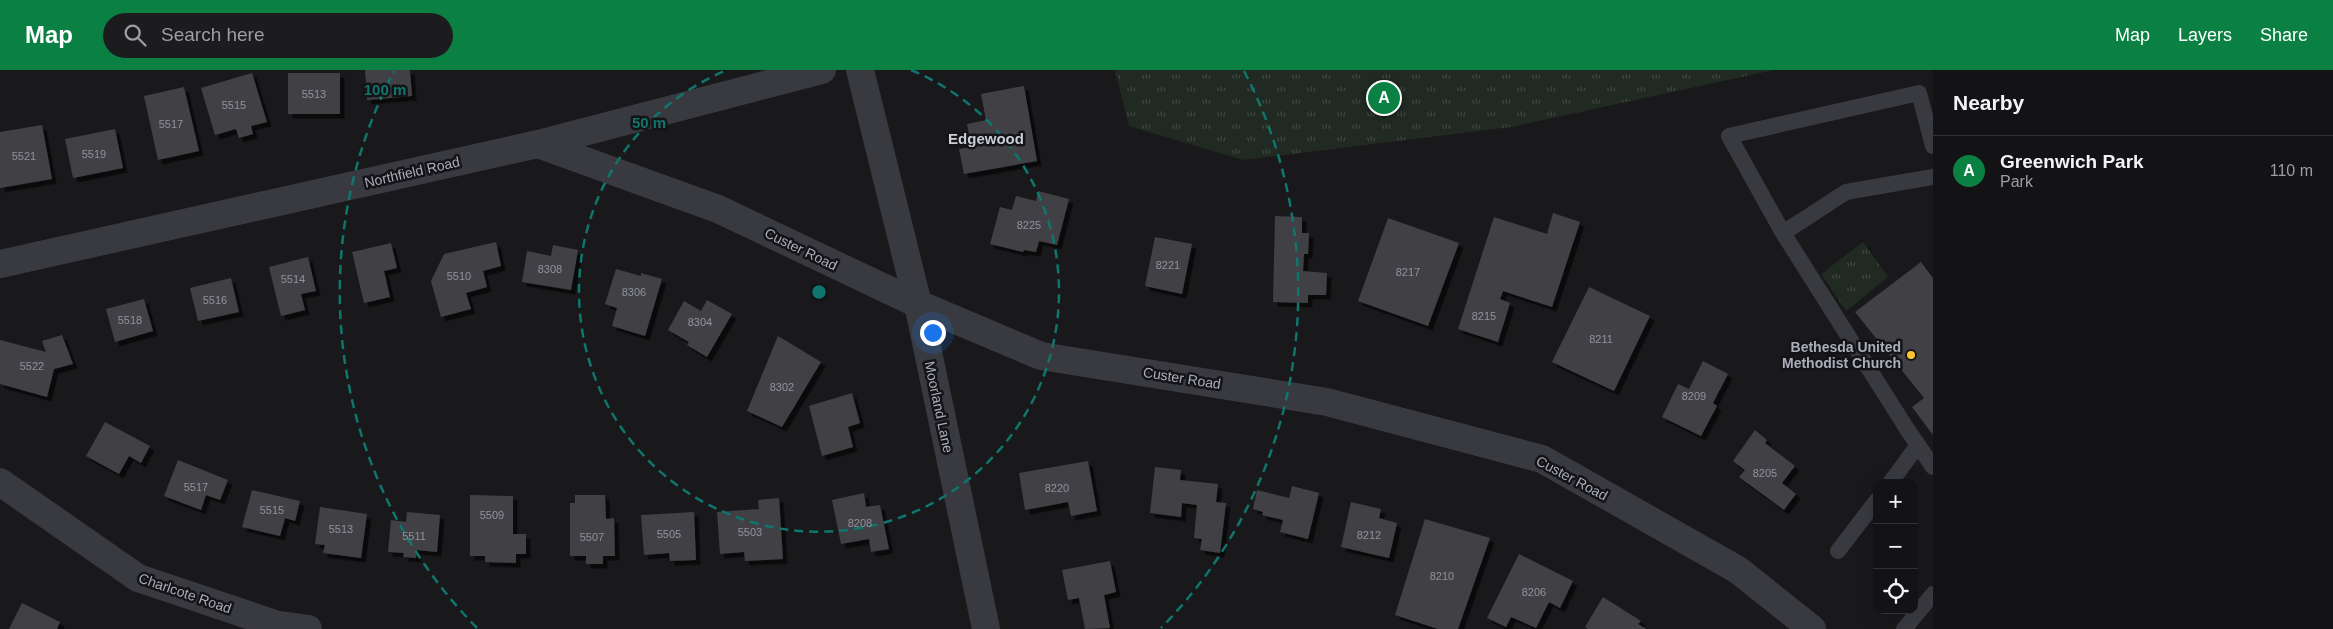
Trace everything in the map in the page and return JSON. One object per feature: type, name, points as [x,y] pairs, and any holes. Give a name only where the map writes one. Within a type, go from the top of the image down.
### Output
[{"type":"street","name":"Northfield Road","points":[[0,264],[538,144],[822,70]]},
{"type":"street","name":"Moorland Lane","points":[[860,70],[918,304],[986,629]]},
{"type":"street","name":"Custer Road","points":[[538,144],[718,209],[918,304],[1041,356],[1326,402],[1542,459],[1738,570],[1812,629]]},
{"type":"street","name":"Charlcote Road","points":[[0,482],[138,578],[278,625],[308,629]]},
{"type":"lane","points":[[1933,146],[1919,93],[1729,136],[1783,233],[1933,467]]},
{"type":"lane","points":[[1783,233],[1846,192],[1933,177]]},
{"type":"lane","points":[[1893,479],[1918,446]]},
{"type":"lane","points":[[1838,551],[1873,505]]},
{"type":"lane","points":[[1904,629],[1933,594]]},
{"type":"green space","points":[[1115,70],[1774,70],[1511,127],[1243,160],[1129,126]]},
{"type":"green space","points":[[1863,242],[1888,277],[1846,311],[1821,274]]},
{"type":"building","points":[[365,70],[410,70],[412,96],[367,100]]},
{"type":"building","points":[[252,73],[267,122],[251,126],[253,134],[239,138],[236,129],[215,135],[201,88]]},
{"type":"building","points":[[288,73],[340,73],[340,114],[288,114]]},
{"type":"building","points":[[1024,86],[1037,161],[964,174],[959,149],[971,147],[967,124],[986,120],[981,94]]},
{"type":"building","points":[[184,87],[199,151],[158,160],[144,96]]},
{"type":"building","points":[[42,125],[52,179],[0,188],[0,132]]},
{"type":"building","points":[[115,129],[123,168],[73,178],[65,139]]},
{"type":"building","points":[[1038,191],[1069,199],[1057,245],[1039,241],[1036,252],[1024,250],[1023,252],[990,244],[1000,207],[1012,210],[1016,196],[1036,201]]},
{"type":"building","points":[[1553,213],[1580,222],[1552,307],[1503,291],[1500,299],[1510,303],[1498,342],[1458,329],[1494,217],[1547,234]]},
{"type":"building","points":[[1275,216],[1302,217],[1302,233],[1309,233],[1308,254],[1304,254],[1303,271],[1327,273],[1326,295],[1308,295],[1308,303],[1273,302]]},
{"type":"building","points":[[1388,218],[1459,243],[1428,326],[1358,301]]},
{"type":"building","points":[[1155,237],[1192,244],[1182,294],[1145,286]]},
{"type":"building","points":[[496,242],[501,266],[483,271],[487,287],[466,293],[471,309],[441,317],[431,281],[444,254]]},
{"type":"building","points":[[391,243],[397,268],[384,271],[390,297],[364,303],[352,252]]},
{"type":"building","points":[[553,245],[578,250],[571,290],[522,282],[527,251],[551,256]]},
{"type":"building","points":[[308,257],[316,291],[301,294],[305,310],[281,316],[269,267]]},
{"type":"building","name":"Bethesda United Methodist Church","points":[[1921,262],[1933,278],[1933,435],[1912,407],[1924,398],[1855,312]]},
{"type":"building","points":[[616,269],[641,276],[641,273],[662,279],[645,336],[612,326],[617,308],[605,304]]},
{"type":"building","points":[[231,278],[239,312],[198,321],[190,288]]},
{"type":"building","points":[[1589,287],[1650,316],[1614,391],[1552,362]]},
{"type":"building","points":[[144,299],[153,331],[115,342],[106,309]]},
{"type":"building","points":[[707,300],[732,314],[707,357],[687,345],[689,342],[668,330],[684,301],[701,311]]},
{"type":"building","points":[[62,335],[73,364],[54,369],[47,397],[0,384],[0,340],[46,352],[42,341]]},
{"type":"building","points":[[778,336],[821,362],[782,427],[747,411]]},
{"type":"building","points":[[1703,361],[1728,374],[1713,403],[1717,406],[1701,436],[1662,417],[1678,384],[1689,389]]},
{"type":"building","points":[[852,393],[860,423],[848,427],[853,447],[822,456],[809,406]]},
{"type":"building","points":[[105,422],[150,446],[141,463],[129,456],[119,474],[86,456]]},
{"type":"building","points":[[1755,430],[1767,440],[1765,443],[1795,466],[1782,483],[1796,494],[1784,510],[1739,477],[1745,470],[1733,461]]},
{"type":"building","points":[[178,460],[228,480],[220,500],[206,495],[201,510],[164,496]]},
{"type":"building","points":[[1088,461],[1097,511],[1071,516],[1068,502],[1025,510],[1019,473]]},
{"type":"building","points":[[1155,467],[1181,470],[1180,480],[1218,484],[1216,502],[1226,503],[1220,553],[1200,550],[1202,539],[1194,538],[1197,505],[1182,503],[1181,517],[1150,513]]},
{"type":"building","points":[[1292,486],[1319,493],[1308,539],[1280,532],[1283,520],[1262,515],[1263,512],[1253,509],[1257,490],[1289,498]]},
{"type":"building","points":[[252,490],[300,501],[295,521],[285,518],[280,536],[242,527]]},
{"type":"building","points":[[864,493],[866,507],[880,505],[889,549],[871,552],[869,539],[841,544],[832,500]]},
{"type":"building","points":[[470,495],[513,496],[513,534],[526,534],[526,554],[516,554],[516,563],[485,562],[485,556],[470,556]]},
{"type":"building","points":[[575,495],[605,495],[606,519],[614,518],[615,556],[603,556],[603,564],[586,564],[586,556],[570,556],[570,503],[575,503]]},
{"type":"building","points":[[779,498],[783,559],[745,561],[744,552],[720,554],[717,512],[759,509],[758,500]]},
{"type":"building","points":[[1351,502],[1381,509],[1379,518],[1397,523],[1389,558],[1341,547]]},
{"type":"building","points":[[320,507],[367,514],[361,558],[323,553],[325,545],[315,544]]},
{"type":"building","points":[[407,512],[440,515],[437,552],[417,550],[416,558],[403,557],[404,553],[388,552],[391,520],[406,522]]},
{"type":"building","points":[[694,512],[696,560],[670,561],[669,553],[644,555],[641,515]]},
{"type":"building","points":[[1425,519],[1490,538],[1458,629],[1438,629],[1395,615]]},
{"type":"building","points":[[1519,554],[1573,581],[1560,608],[1549,602],[1536,628],[1511,617],[1506,627],[1487,618]]},
{"type":"building","points":[[1110,561],[1116,592],[1104,595],[1110,628],[1085,629],[1079,598],[1068,600],[1062,570]]},
{"type":"building","points":[[1603,597],[1641,621],[1638,624],[1646,629],[1588,629],[1585,627]]},
{"type":"building","points":[[22,603],[60,622],[57,629],[9,629]]},
{"type":"place","name":"Greenwich Park","points":[[1384,98]]},
{"type":"place","name":"Bethesda United Methodist Church","points":[[1911,355]]},
{"type":"district","name":"Edgewood","points":[[986,138]]}]
